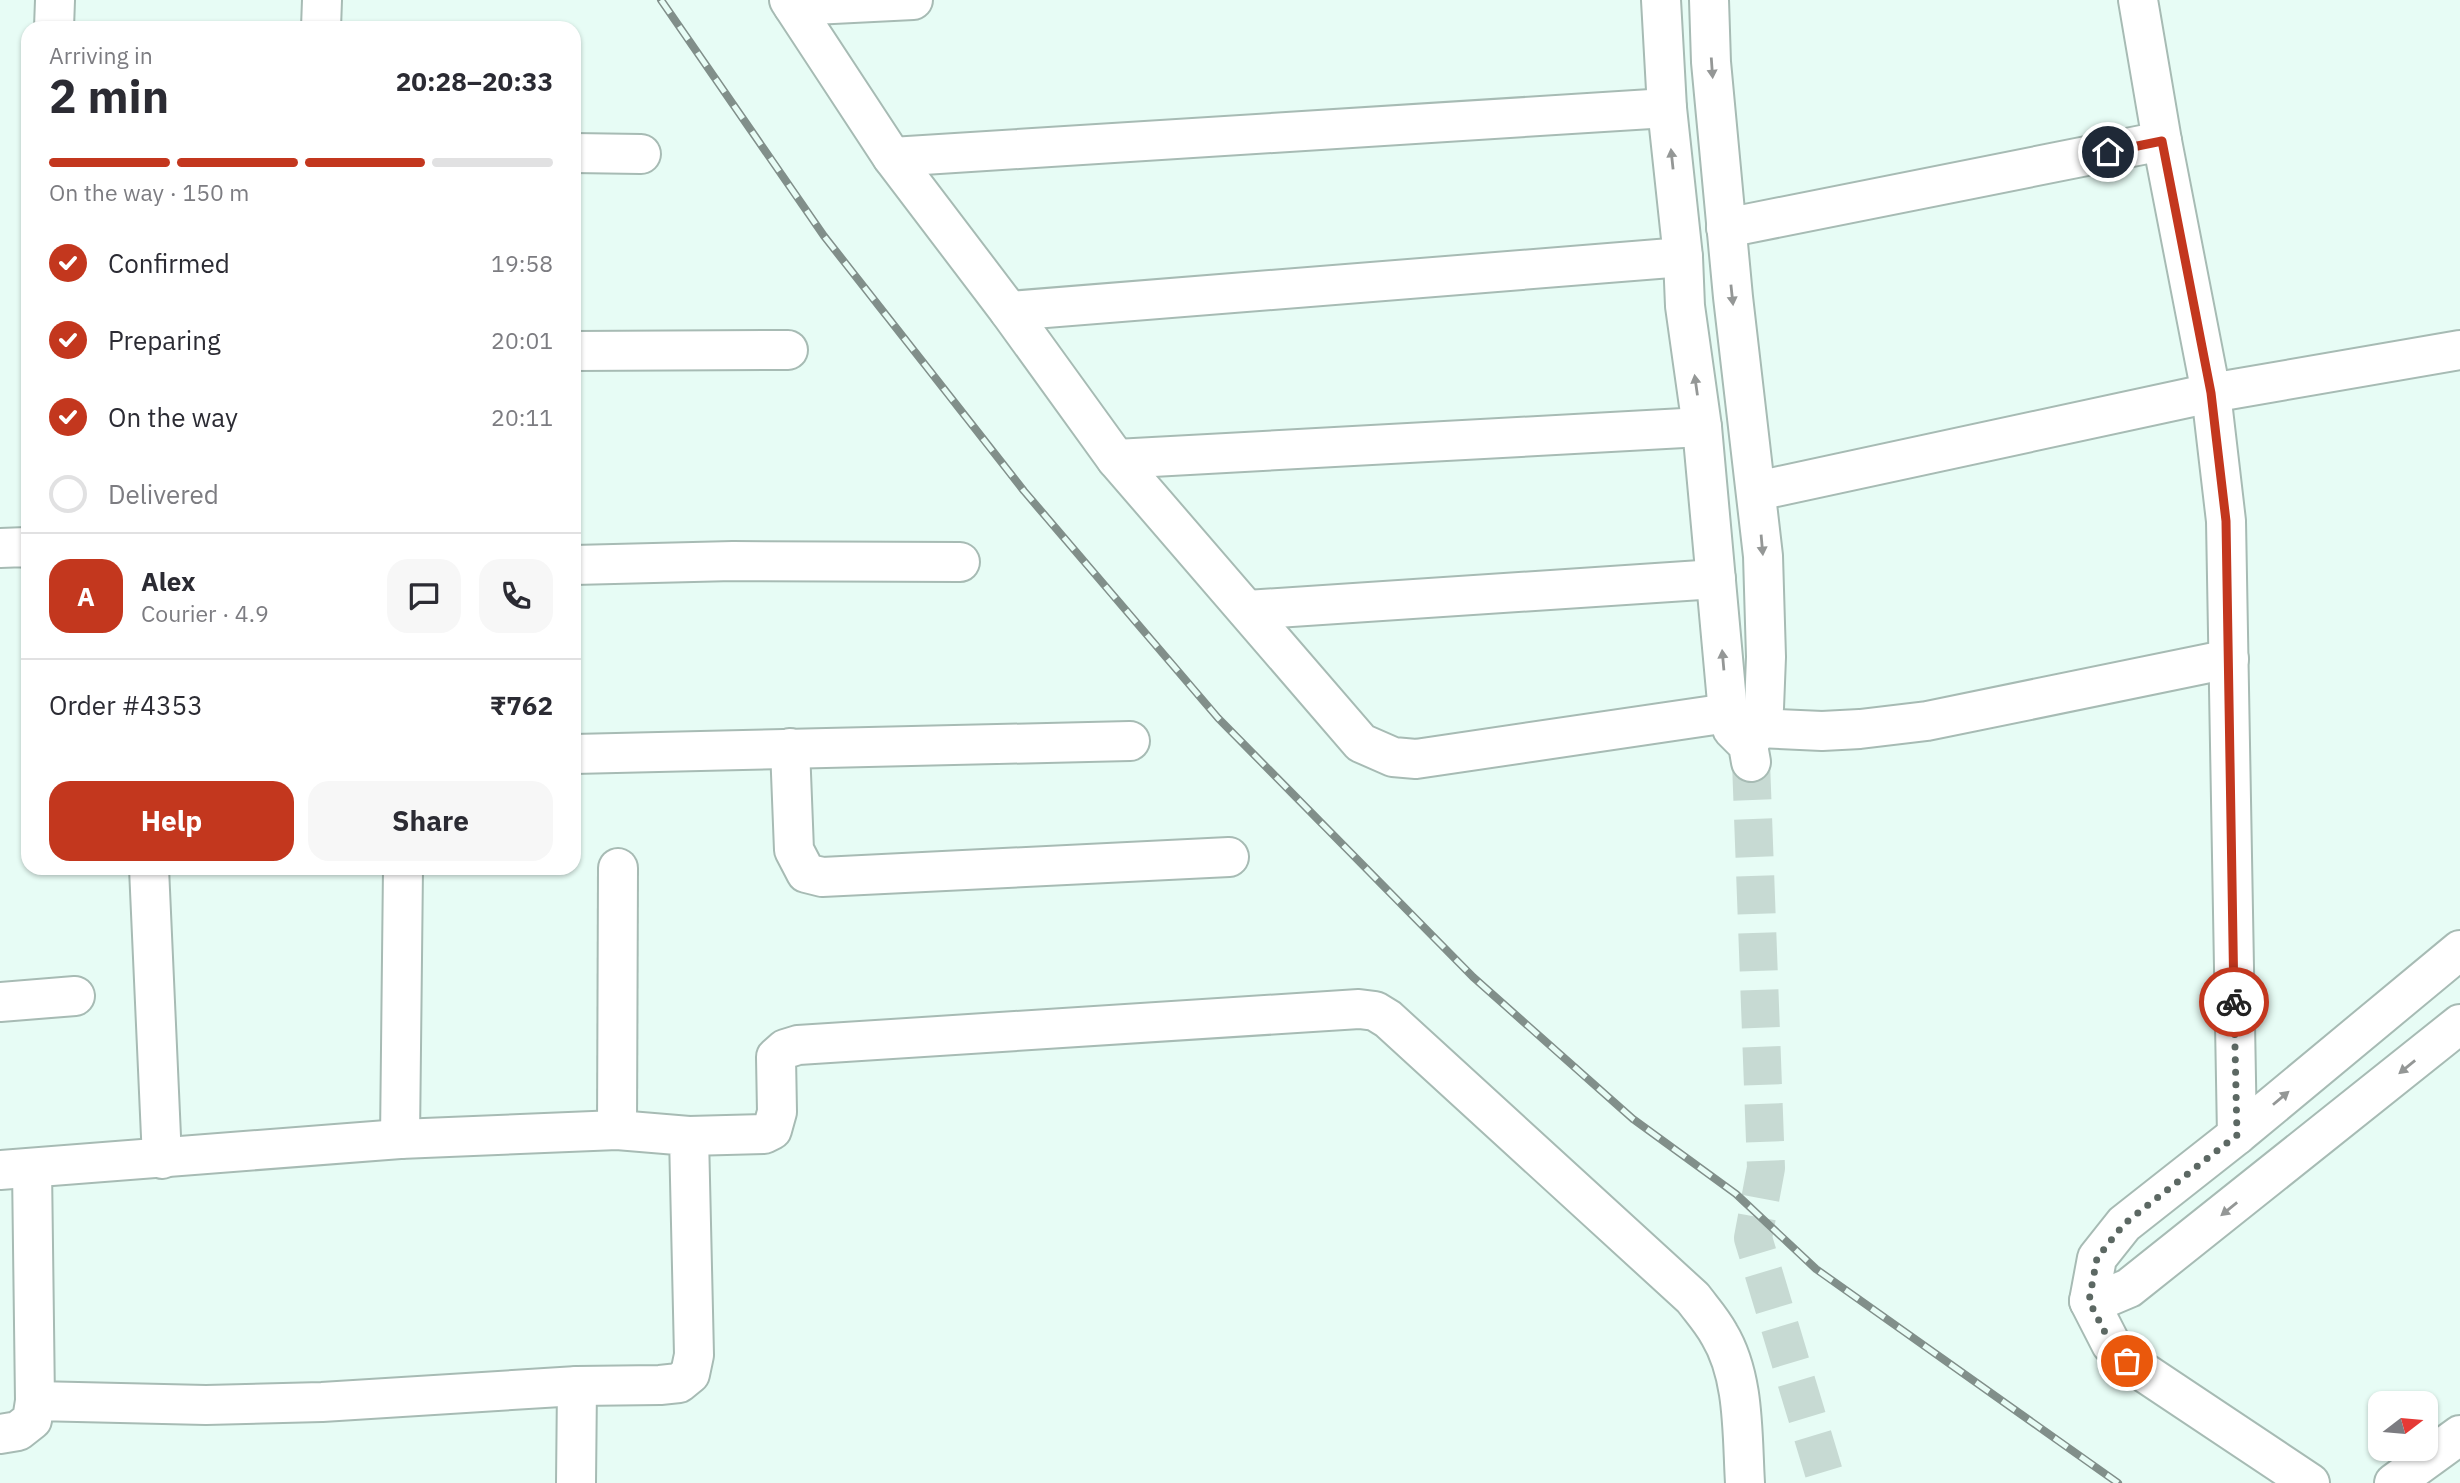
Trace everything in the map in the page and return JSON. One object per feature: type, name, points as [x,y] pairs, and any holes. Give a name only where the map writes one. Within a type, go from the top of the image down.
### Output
[{"type":"street","points":[[54,21],[55,0]]},
{"type":"street","points":[[321,21],[322,0]]},
{"type":"street","points":[[791,3],[913,0]]},
{"type":"street","points":[[1661,0],[1667,108],[1683,257],[1685,306],[1702,426],[1716,579],[1746,737]]},
{"type":"street","points":[[1709,0],[1711,62],[1732,297],[1763,556],[1766,657],[1764,708],[1746,737]]},
{"type":"street","points":[[2138,0],[2162,141],[2211,393],[2226,521],[2237,1135]]},
{"type":"street","points":[[791,3],[892,157],[1009,311],[1116,459],[1361,743],[1393,757],[1416,759],[1860,729],[1927,721],[2230,659]]},
{"type":"street","points":[[892,157],[1667,108]]},
{"type":"street","points":[[1726,228],[2162,141]]},
{"type":"street","points":[[581,153],[641,154]]},
{"type":"street","points":[[1009,311],[1683,257]]},
{"type":"street","points":[[581,351],[788,350]]},
{"type":"street","points":[[1757,491],[2211,393],[2460,350]]},
{"type":"street","points":[[1116,459],[1702,426]]},
{"type":"street","points":[[581,565],[733,561],[960,562]]},
{"type":"street","points":[[1247,610],[1716,579]]},
{"type":"street","points":[[581,754],[1130,741]]},
{"type":"street","points":[[790,748],[794,850],[806,873],[822,877],[1229,857]]},
{"type":"street","points":[[617,1130],[618,868]]},
{"type":"street","points":[[149,875],[162,1159]]},
{"type":"street","points":[[400,1139],[403,875]]},
{"type":"street","points":[[2309,1483],[2127,1361],[2111,1344],[2089,1301],[2097,1258],[2124,1224],[2237,1135],[2460,950]]},
{"type":"street","points":[[0,1002],[75,996]]},
{"type":"street","points":[[0,1434],[18,1431],[32,1420],[36,1401],[16,1169],[400,1139],[617,1130],[689,1136],[764,1134],[772,1129],[777,1112],[776,1057],[785,1049],[798,1045],[1359,1009],[1375,1011],[1399,1028],[1693,1298],[1720,1335],[1733,1368],[1741,1408],[1745,1483]]},
{"type":"street","points":[[2089,1301],[2103,1300],[2129,1288],[2460,1024]]},
{"type":"street","points":[[36,1401],[206,1405],[322,1402],[577,1386],[679,1383],[690,1374],[694,1355],[689,1136]]},
{"type":"street","points":[[576,1483],[577,1386]]},
{"type":"street","points":[[2394,1483],[2460,1435]]},
{"type":"tunnel","points":[[1751,762],[1766,1168],[1753,1238],[1827,1483]]},
{"type":"railway","points":[[661,0],[824,236],[1024,491],[1218,718],[1473,977],[1633,1119],[1736,1194],[1816,1269],[2118,1483]]},
{"type":"way so far","points":[[2127,1361],[2111,1344],[2089,1301],[2097,1258],[2124,1224],[2237,1135],[2234,1002]]},
{"type":"route","points":[[2108,152],[2162,141],[2211,393],[2226,521],[2234,1002]]}]
